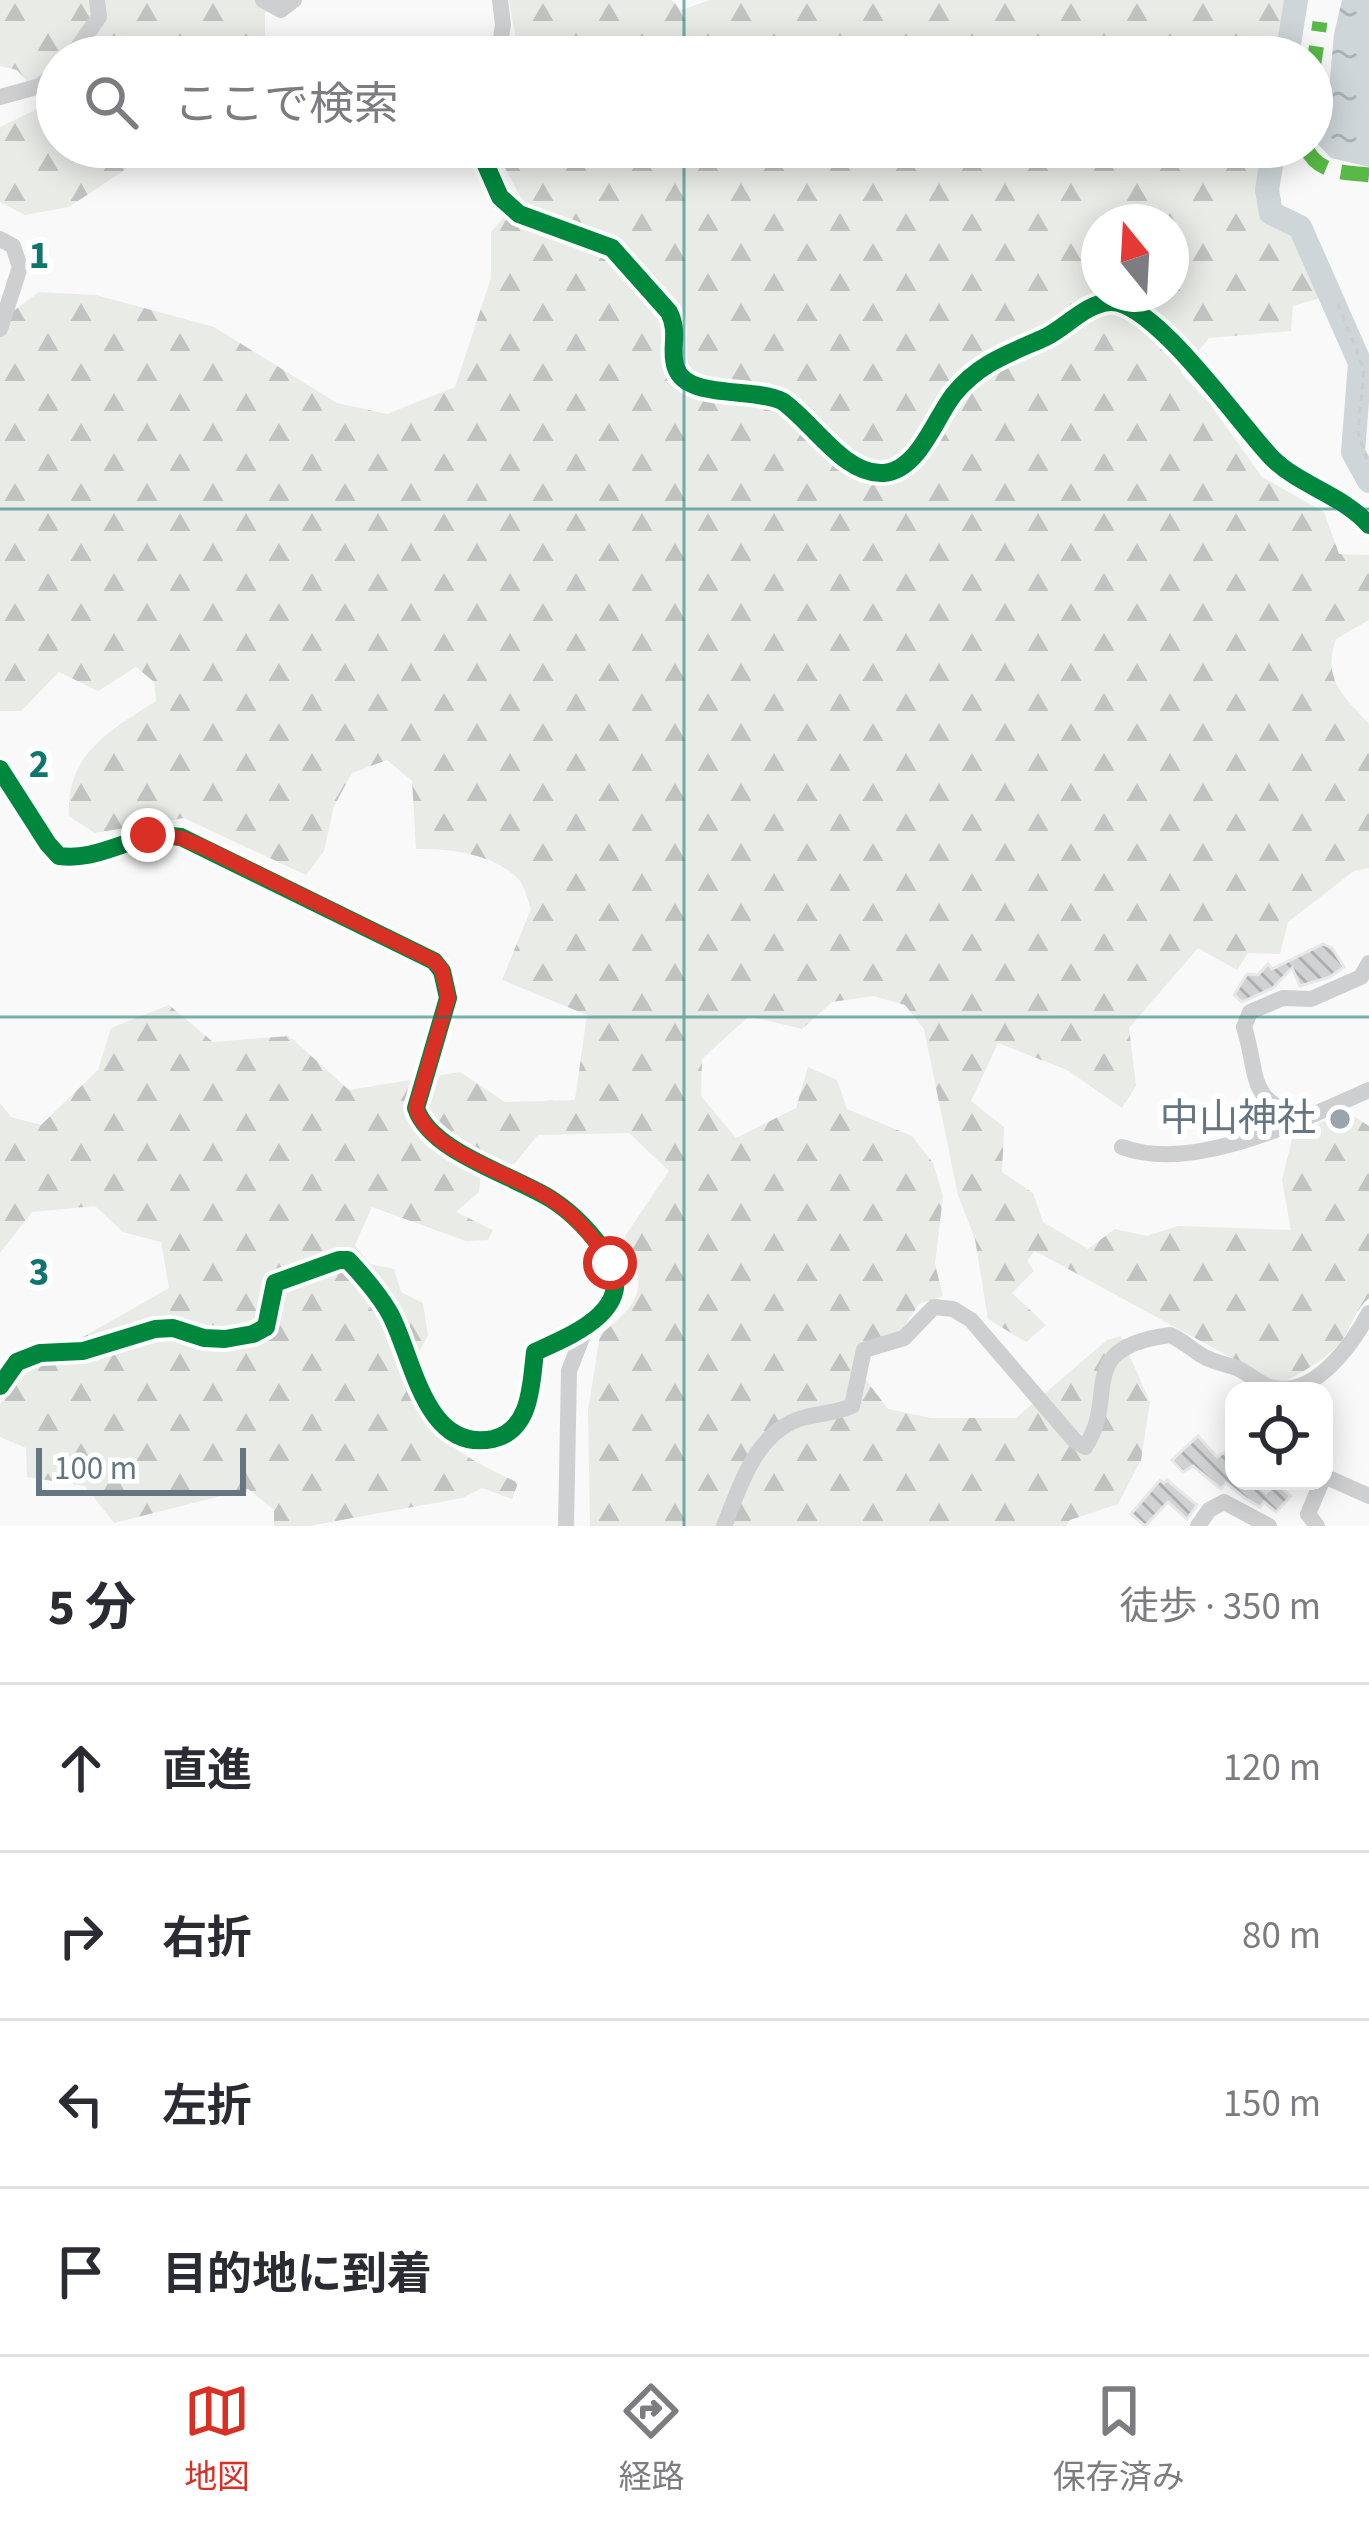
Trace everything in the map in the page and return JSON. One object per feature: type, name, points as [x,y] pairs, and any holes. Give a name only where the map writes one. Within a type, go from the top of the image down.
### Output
[{"type":"street","points":[[86,36],[99,17],[97,0]]},
{"type":"street","points":[[263,0],[281,10],[295,0]]},
{"type":"street","points":[[500,0],[501,36]]},
{"type":"street","points":[[0,97],[36,87]]},
{"type":"street","points":[[487,168],[500,197],[519,214],[612,248],[669,311],[675,324],[676,371],[685,382],[697,388],[768,394],[856,467],[885,473],[903,467],[976,370],[1051,334],[1098,304],[1112,302],[1138,311],[1181,352],[1276,462],[1369,525]]},
{"type":"street","points":[[0,238],[13,246],[20,267],[0,329]]},
{"type":"street","points":[[0,769],[59,856],[93,855],[148,835],[181,838],[434,961],[442,970],[448,998],[416,1108],[419,1120],[439,1140],[552,1199],[599,1245],[616,1282],[611,1302],[584,1330],[535,1352],[528,1407],[500,1438],[476,1441],[455,1434],[433,1412],[417,1388],[392,1316],[348,1260],[275,1283],[266,1327],[253,1334],[204,1338],[173,1328],[155,1329],[83,1352],[40,1353],[17,1362],[0,1386]]},
{"type":"street","points":[[1305,1118],[1276,1110],[1257,1090],[1244,1027],[1250,1012],[1283,998],[1311,999],[1361,977],[1369,962]]},
{"type":"street","points":[[1122,1147],[1155,1155],[1262,1137],[1369,1090]]},
{"type":"street","points":[[724,1526],[748,1467],[762,1447],[793,1422],[852,1406],[864,1350],[904,1338],[934,1307],[953,1309],[971,1320],[1085,1447],[1111,1359],[1145,1338],[1170,1335],[1205,1358],[1239,1369],[1259,1382]]},
{"type":"street","points":[[1300,1382],[1355,1340],[1369,1313]]},
{"type":"street","points":[[566,1526],[569,1371],[584,1330]]},
{"type":"street","points":[[1333,1481],[1369,1496]]},
{"type":"street","points":[[1317,1526],[1308,1514],[1318,1490]]},
{"type":"street","points":[[1198,1526],[1209,1510],[1224,1502],[1269,1526]]},
{"type":"path","points":[[1338,304],[1364,370],[1358,432],[1369,466]]},
{"type":"green space","points":[[0,0],[286,0],[265,13],[265,36],[36,36],[36,91],[17,70],[0,66]]},
{"type":"green space","points":[[509,0],[672,0],[681,10],[710,0],[1284,0],[1279,36],[515,36]]},
{"type":"green space","points":[[35,110],[36,168],[126,169],[69,207],[25,215],[0,202],[0,127]]},
{"type":"green space","points":[[505,168],[1260,168],[1256,194],[1264,216],[1297,234],[1324,297],[1293,306],[1291,331],[1209,338],[1181,373],[1210,404],[1262,477],[1324,512],[1339,554],[1369,555],[1369,620],[1336,639],[1332,666],[1338,686],[1369,724],[1369,868],[1354,871],[1288,922],[1280,954],[1248,953],[1237,970],[1198,948],[1129,1028],[1136,1085],[1122,1108],[1067,1070],[998,1043],[971,1101],[1004,1127],[1002,1172],[1033,1193],[1043,1222],[1088,1249],[1115,1229],[1147,1236],[1178,1226],[1291,1230],[1282,1180],[1293,1135],[1346,1111],[1369,1126],[1369,1298],[1343,1339],[1314,1364],[1276,1382],[1035,1251],[1027,1260],[1034,1271],[1012,1293],[1046,1325],[1026,1342],[988,1319],[975,1239],[958,1195],[924,1029],[905,1005],[874,996],[832,1002],[802,1029],[749,1016],[702,1059],[701,1096],[736,1138],[796,1108],[808,1067],[837,1080],[847,1109],[912,1136],[933,1163],[943,1196],[935,1264],[943,1296],[919,1304],[901,1331],[859,1344],[866,1380],[888,1409],[931,1418],[1016,1418],[1107,1340],[1121,1336],[1150,1402],[1141,1460],[1118,1504],[1070,1520],[1066,1526],[590,1526],[588,1410],[600,1335],[633,1302],[637,1269],[625,1236],[669,1171],[629,1133],[538,1135],[515,1163],[481,1172],[479,1192],[456,1212],[493,1230],[488,1240],[466,1241],[372,1207],[355,1245],[370,1264],[394,1269],[401,1292],[423,1303],[428,1336],[418,1357],[417,1381],[428,1418],[451,1445],[518,1483],[512,1499],[482,1488],[462,1498],[309,1526],[274,1526],[274,1510],[248,1489],[114,1523],[85,1486],[27,1477],[26,1448],[0,1437],[0,1404],[32,1366],[169,1288],[161,1242],[123,1232],[95,1206],[32,1212],[0,1253],[0,1103],[11,1117],[41,1125],[98,1070],[111,1028],[169,1005],[213,1042],[289,1036],[349,1090],[460,1072],[505,1102],[575,1100],[587,1015],[502,980],[531,909],[522,884],[486,859],[416,849],[412,781],[387,760],[352,773],[334,806],[324,851],[306,875],[184,818],[95,833],[69,816],[70,794],[83,760],[107,734],[156,701],[154,682],[136,667],[98,691],[59,672],[21,711],[0,711],[0,321],[39,292],[96,295],[214,327],[337,403],[387,414],[455,387],[491,278],[491,232],[521,198]]},
{"type":"water","points":[[1342,0],[1369,0],[1369,167],[1333,158],[1334,34]]},
{"type":"building","points":[[1323,944],[1332,948],[1344,967],[1330,977],[1300,986],[1292,968],[1273,988],[1242,1002],[1234,995],[1247,974],[1258,975],[1268,964],[1272,969]]},
{"type":"building","points":[[1198,1436],[1217,1457],[1225,1452],[1225,1484],[1221,1489],[1193,1466],[1183,1472],[1172,1460]]},
{"type":"building","points":[[1160,1480],[1167,1480],[1197,1505],[1187,1519],[1168,1502],[1145,1526],[1131,1514]]},
{"type":"building","points":[[1235,1490],[1284,1490],[1291,1496],[1276,1512],[1264,1502],[1260,1507]]},
{"type":"waterway","points":[[1290,36],[1296,0]]},
{"type":"waterway","points":[[1271,168],[1267,190],[1271,213],[1300,227],[1360,363],[1353,452],[1369,481]]},
{"type":"marked path","points":[[1318,36],[1320,22]]},
{"type":"marked path","points":[[1327,168],[1369,175]]},
{"type":"cycle path","points":[[487,168],[500,197],[519,214],[612,248],[669,312],[674,361],[683,378],[707,389],[782,401],[842,457],[869,472],[884,473],[907,463],[954,394],[974,374],[1093,306],[1110,302],[1128,307],[1172,342],[1283,468],[1347,506],[1369,525]]},
{"type":"cycle path","points":[[0,769],[59,856],[90,855],[147,838],[181,837],[434,961],[442,971],[448,998],[416,1108],[424,1124],[455,1150],[567,1211],[602,1249],[615,1276],[614,1292],[596,1318],[535,1352],[522,1416],[506,1434],[493,1439],[469,1439],[451,1431],[436,1416],[389,1312],[348,1260],[275,1283],[266,1327],[253,1334],[204,1338],[173,1328],[155,1329],[83,1351],[40,1353],[17,1362],[0,1386]]},
{"type":"place","name":"中山神社","points":[[1340,1119]]},
{"type":"route","points":[[148,835],[181,838],[203,847],[434,961],[448,985],[448,998],[416,1108],[419,1120],[439,1140],[552,1199],[583,1225],[610,1263]]}]
